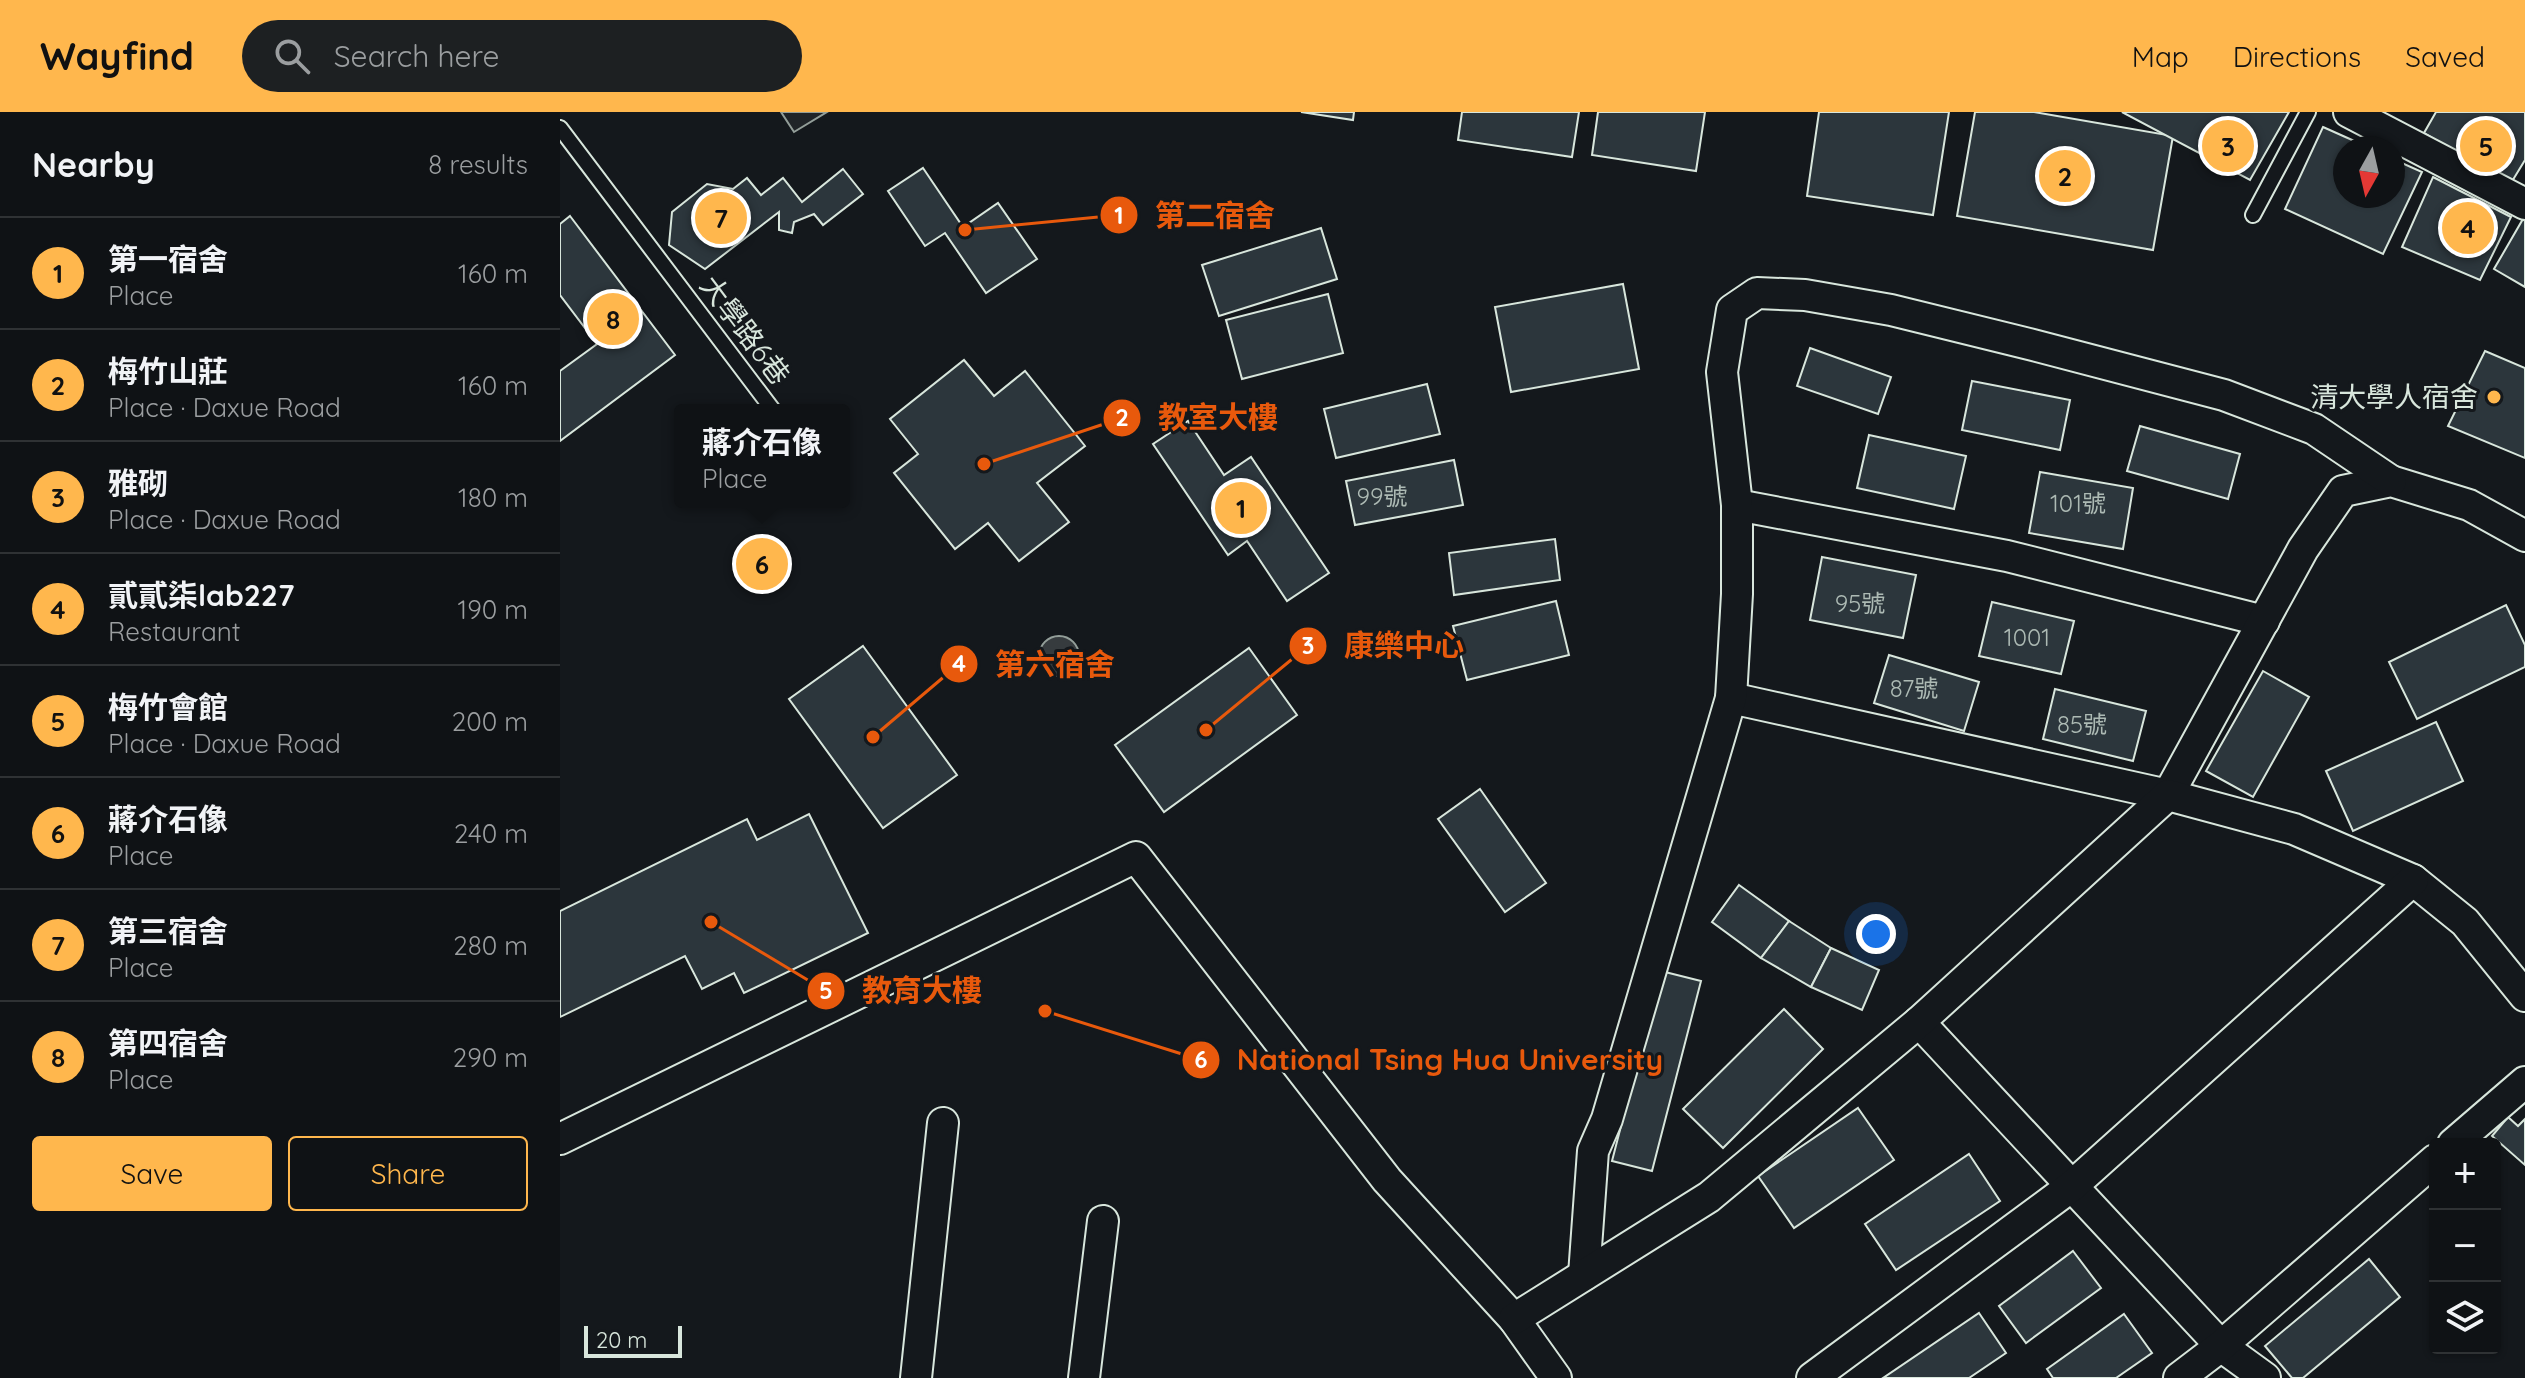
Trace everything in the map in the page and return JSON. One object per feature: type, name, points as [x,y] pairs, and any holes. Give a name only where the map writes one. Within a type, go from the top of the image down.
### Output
[{"type":"street","points":[[2349,112],[2525,204]]},
{"type":"street","points":[[1584,1275],[1593,1151],[1607,1119],[1731,698],[1737,594],[1737,505],[1722,372],[1732,310],[1757,293],[1805,295],[1891,310],[2224,395],[2314,429],[2391,481],[2469,505],[2525,536]]},
{"type":"street","points":[[1514,1319],[1709,1197],[1919,1022],[2168,795],[2303,549],[2343,491],[2391,481]]},
{"type":"street","points":[[1737,505],[2007,556],[2264,621]]},
{"type":"street","points":[[1731,698],[2168,795],[2294,829],[2413,880],[2465,922],[2525,996]]},
{"type":"street","points":[[560,1139],[1136,857],[1387,1180],[1514,1319],[1556,1378]]},
{"type":"street","points":[[1812,1378],[2072,1186],[2413,880]]},
{"type":"street","points":[[1919,1022],[2221,1346],[2265,1378]]},
{"type":"street","points":[[2460,1138],[2525,1082]]},
{"type":"street","points":[[920,1378],[943,1123]]},
{"type":"street","points":[[2179,1378],[2221,1346],[2429,1165]]},
{"type":"street","points":[[1084,1378],[1103,1221]]},
{"type":"lane","points":[[2253,215],[2308,112]]},
{"type":"lane","name":"大學路6巷","points":[[560,128],[768,404]]},
{"type":"shaded area","points":[[781,112],[827,112],[794,132]]},
{"type":"shaded area","points":[[1059,636],[1073,642],[1079,656],[1073,670],[1059,676],[1045,670],[1039,656],[1045,642]]},
{"type":"building","points":[[1301,112],[1354,112],[1353,120]]},
{"type":"building","points":[[1462,112],[1579,112],[1572,157],[1458,140]]},
{"type":"building","points":[[1598,112],[1705,112],[1696,171],[1592,155]]},
{"type":"building","points":[[1819,112],[1949,112],[1933,215],[1807,196]]},
{"type":"building","points":[[1975,112],[2034,112],[2173,136],[2153,250],[1957,216]]},
{"type":"building","points":[[2122,112],[2289,112],[2250,180]]},
{"type":"building","points":[[2436,112],[2525,112],[2525,160],[2511,183],[2424,133]]},
{"type":"building","points":[[2323,127],[2343,136],[2333,136],[2333,208],[2405,208],[2383,254],[2285,209]]},
{"type":"building","points":[[2405,164],[2422,172],[2405,208]]},
{"type":"building","points":[[923,168],[963,227],[998,203],[1037,259],[986,293],[945,233],[925,246],[888,191]]},
{"type":"building","points":[[843,169],[863,194],[823,225],[814,214],[794,222],[792,233],[779,230],[779,212],[705,269],[669,245],[672,212],[707,184],[733,189],[747,178],[761,195],[783,178],[802,202]]},
{"type":"building","points":[[2433,177],[2511,217],[2480,280],[2402,247]]},
{"type":"building","points":[[570,216],[675,355],[560,441],[560,371],[597,344],[560,295],[560,224]]},
{"type":"building","points":[[2523,219],[2525,221],[2525,287],[2494,269]]},
{"type":"building","points":[[1321,228],[1337,279],[1219,316],[1202,265]]},
{"type":"building","points":[[1623,284],[1639,369],[1511,392],[1495,307]]},
{"type":"building","points":[[1328,294],[1343,353],[1242,379],[1226,320]]},
{"type":"building","points":[[1810,348],[1891,377],[1878,414],[1797,386]]},
{"type":"building","name":"清大學人宿舍","points":[[2485,351],[2525,368],[2525,458],[2448,426]]},
{"type":"building","points":[[964,360],[994,396],[1025,371],[1085,446],[1037,483],[1069,522],[1019,561],[988,523],[955,549],[894,473],[918,454],[890,419]]},
{"type":"building","points":[[1972,381],[2070,400],[2060,450],[1962,430]]},
{"type":"building","points":[[1427,384],[1440,434],[1336,458],[1324,409]]},
{"type":"building","points":[[1188,421],[1224,475],[1251,457],[1329,573],[1287,601],[1247,541],[1228,555],[1153,444]]},
{"type":"building","points":[[2140,426],[2240,454],[2228,499],[2127,471]]},
{"type":"building","points":[[1869,435],[1966,456],[1954,509],[1857,488]]},
{"type":"building","points":[[1454,460],[1463,505],[1355,525],[1346,481]]},
{"type":"building","points":[[2040,472],[2133,488],[2123,549],[2029,533]]},
{"type":"building","points":[[1555,539],[1560,580],[1454,595],[1449,553]]},
{"type":"building","points":[[1822,557],[1916,575],[1903,638],[1810,620]]},
{"type":"building","points":[[1556,601],[1569,655],[1467,680],[1453,626]]},
{"type":"building","points":[[1992,602],[2074,621],[2061,674],[1979,656]]},
{"type":"building","points":[[2506,605],[2525,645],[2525,667],[2417,719],[2389,662]]},
{"type":"building","points":[[863,646],[957,775],[883,828],[789,699]]},
{"type":"building","points":[[1249,648],[1297,715],[1164,812],[1115,745]]},
{"type":"building","points":[[1889,655],[1979,682],[1964,731],[1874,703]]},
{"type":"building","points":[[2263,671],[2309,697],[2253,797],[2206,771]]},
{"type":"building","points":[[2055,689],[2146,711],[2133,761],[2043,739]]},
{"type":"building","points":[[2436,722],[2463,781],[2353,831],[2326,771]]},
{"type":"building","points":[[1480,789],[1546,883],[1505,912],[1438,819]]},
{"type":"building","points":[[809,814],[868,933],[744,993],[734,973],[702,989],[685,956],[560,1017],[560,911],[747,819],[757,840]]},
{"type":"building","points":[[1739,885],[1789,921],[1761,958],[1712,922]]},
{"type":"building","points":[[1789,921],[1831,948],[1811,987],[1761,958]]},
{"type":"building","points":[[1831,948],[1879,970],[1862,1010],[1811,987]]},
{"type":"building","points":[[1661,971],[1701,981],[1652,1171],[1612,1161]]},
{"type":"building","points":[[1784,1009],[1823,1049],[1723,1148],[1683,1109]]},
{"type":"building","points":[[1858,1108],[1894,1160],[1794,1228],[1758,1176]]},
{"type":"building","points":[[2508,1117],[2518,1126],[2525,1119],[2525,1165],[2501,1144],[2501,1138],[2492,1136]]},
{"type":"building","points":[[1969,1154],[2000,1201],[1896,1270],[1865,1224]]},
{"type":"building","points":[[2073,1251],[2101,1288],[2026,1343],[1999,1306]]},
{"type":"building","points":[[2369,1259],[2400,1297],[2303,1378],[2292,1378],[2265,1346]]},
{"type":"building","points":[[1979,1313],[2006,1353],[1969,1378],[1883,1378]]},
{"type":"building","points":[[2124,1314],[2152,1353],[2116,1378],[2053,1378],[2047,1369]]},
{"type":"place","name":"雅砌","points":[[2228,146]]},
{"type":"place","name":"梅竹會館","points":[[2486,146]]},
{"type":"place","name":"梅竹山莊","points":[[2065,176]]},
{"type":"place","name":"第三宿舍","points":[[721,218]]},
{"type":"place","name":"貳貳柒lab227","points":[[2468,228]]},
{"type":"place","name":"第二宿舍","points":[[965,230]]},
{"type":"place","name":"第四宿舍","points":[[613,319]]},
{"type":"place","name":"清大學人宿舍","points":[[2494,397]]},
{"type":"place","name":"教室大樓","points":[[984,464]]},
{"type":"place","name":"第一宿舍","points":[[1241,508]]},
{"type":"place","name":"蔣介石像","points":[[762,564]]},
{"type":"place","name":"康樂中心","points":[[1206,730]]},
{"type":"place","name":"第六宿舍","points":[[873,737]]},
{"type":"place","name":"教育大樓","points":[[711,922]]},
{"type":"place","name":"National Tsing Hua University","points":[[1045,1011]]}]
